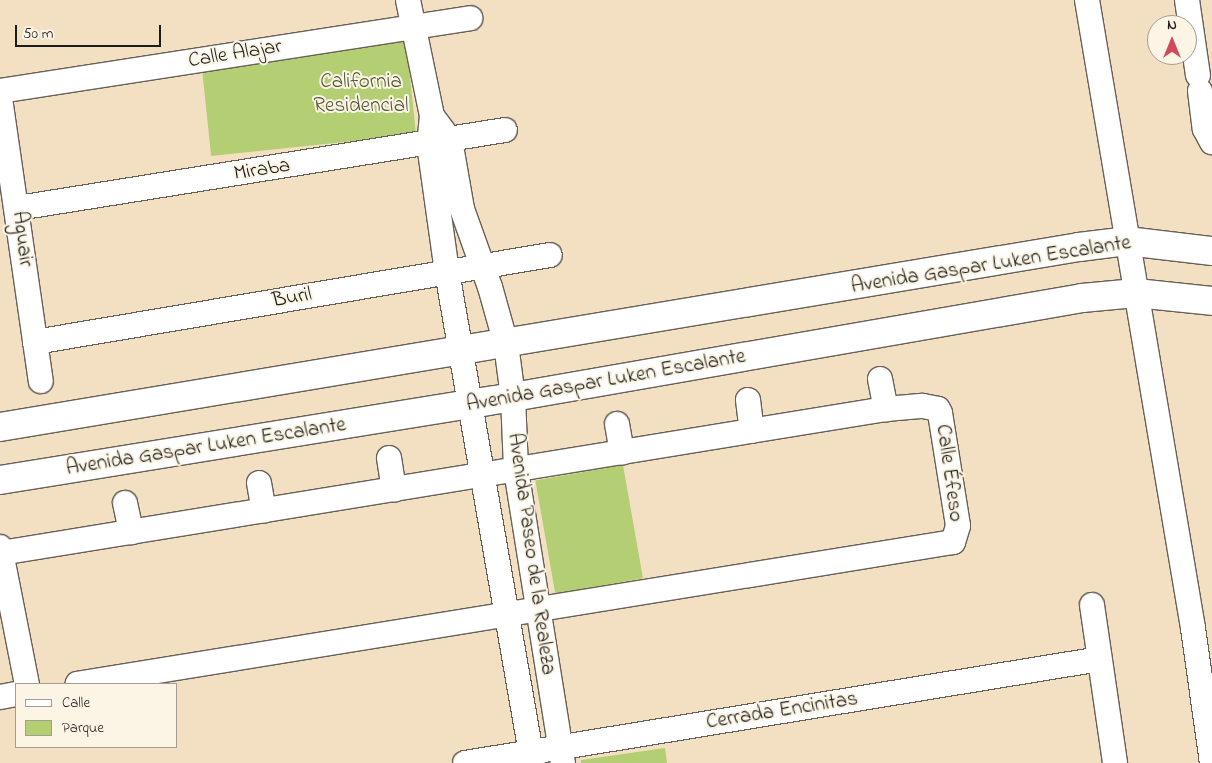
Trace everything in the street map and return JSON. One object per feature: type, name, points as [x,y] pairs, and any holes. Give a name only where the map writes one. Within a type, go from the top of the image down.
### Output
[{"type":"street","points":[[408,0],[439,142]]},
{"type":"street","points":[[1087,0],[1193,628],[1212,763]]},
{"type":"street","points":[[1187,0],[1202,25],[1199,83],[1205,129],[1212,142]]},
{"type":"street","name":"Calle Alajar","points":[[0,91],[470,18]]},
{"type":"street","name":"Aguair","points":[[0,98],[18,208],[41,381]]},
{"type":"street","name":"Miraba","points":[[18,208],[505,130]]},
{"type":"street","name":"Avenida Paseo de la Realeza","points":[[439,142],[481,268],[490,287],[506,344],[514,397],[516,470],[537,610],[562,755]]},
{"type":"street","name":"Avenida Paseo de la Realeza","points":[[439,142],[447,272],[532,758]]},
{"type":"street","name":"Avenida Gaspar Luken Escalante","points":[[0,428],[1127,241],[1212,251]]},
{"type":"street","name":"Buril","points":[[35,342],[550,255]]},
{"type":"street","name":"Avenida Gaspar Luken Escalante","points":[[0,480],[514,397],[1082,298],[1136,293],[1212,301]]},
{"type":"street","points":[[880,379],[886,408]]},
{"type":"street","points":[[748,400],[752,431]]},
{"type":"street","name":"Calle Éfeso","points":[[1,550],[264,511],[886,408],[923,406],[938,408],[958,526],[953,542],[537,610]]},
{"type":"street","points":[[617,424],[622,453]]},
{"type":"street","points":[[390,458],[394,490]]},
{"type":"street","points":[[259,483],[264,511]]},
{"type":"street","points":[[126,502],[131,532]]},
{"type":"street","points":[[1,550],[27,683]]},
{"type":"street","points":[[1092,605],[1115,763]]},
{"type":"street","points":[[83,683],[537,610]]},
{"type":"street","name":"Cerrada Encinitas","points":[[465,763],[562,755],[1100,659]]},
{"type":"street","points":[[0,697],[15,694]]},
{"type":"green space","name":"California Residencial","points":[[406,39],[416,134],[211,156],[201,61]]},
{"type":"green space","points":[[623,465],[643,578],[555,594],[535,480]]},
{"type":"green space","points":[[665,748],[667,763],[581,763],[581,760]]}]
